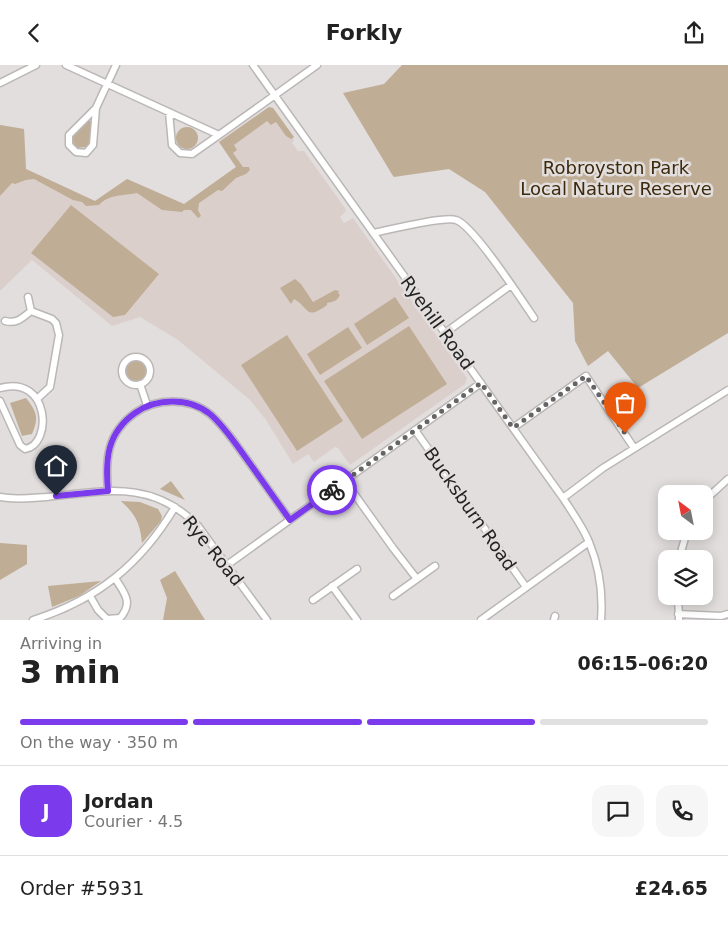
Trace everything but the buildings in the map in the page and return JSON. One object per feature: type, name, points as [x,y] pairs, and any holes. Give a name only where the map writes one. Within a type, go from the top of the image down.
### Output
[{"type":"street","points":[[0,83],[36,65]]},
{"type":"street","points":[[66,65],[219,135]]},
{"type":"street","points":[[96,108],[69,135],[69,145],[76,152],[86,153],[93,145],[96,108],[116,65]]},
{"type":"street","name":"Ryehill Road","points":[[253,65],[563,498],[589,542],[598,571],[602,608],[601,620]]},
{"type":"street","points":[[169,112],[172,145],[180,153],[192,154],[317,65]]},
{"type":"street","points":[[373,233],[438,220],[456,219],[472,232],[534,317]]},
{"type":"street","points":[[445,333],[511,285]]},
{"type":"street","points":[[28,297],[31,311]]},
{"type":"street","points":[[5,321],[12,323],[18,321],[31,311]]},
{"type":"street","points":[[31,311],[52,319],[59,329],[50,387],[36,399]]},
{"type":"street","points":[[134,357],[144,359],[149,367],[148,377],[140,384],[130,384],[123,377],[122,366],[124,362],[134,357]]},
{"type":"street","points":[[513,428],[586,376],[634,448]]},
{"type":"street","points":[[227,565],[481,383]]},
{"type":"street","points":[[140,384],[147,405]]},
{"type":"street","points":[[0,388],[17,386],[24,388],[36,399],[41,407],[43,417],[42,428],[36,444],[25,449],[20,445],[0,401]]},
{"type":"street","points":[[563,498],[603,467],[728,390]]},
{"type":"street","points":[[108,491],[106,466],[110,444],[126,419],[147,405],[183,402],[209,414],[237,445],[290,520]]},
{"type":"street","name":"Bucksburn Road","points":[[415,430],[526,587]]},
{"type":"street","points":[[713,493],[728,479]]},
{"type":"street","points":[[346,481],[393,549],[417,579]]},
{"type":"street","name":"Rye Road","points":[[0,497],[24,499],[108,491],[129,491],[146,494],[175,507],[198,526],[267,620]]},
{"type":"street","points":[[33,620],[90,596],[115,578],[141,553],[164,525],[175,507]]},
{"type":"street","points":[[481,620],[589,542]]},
{"type":"street","points":[[393,596],[435,566]]},
{"type":"street","points":[[313,600],[357,569]]},
{"type":"street","points":[[90,596],[98,610],[107,619],[120,618],[127,610],[127,599],[115,578]]},
{"type":"street","points":[[332,586],[357,620]]},
{"type":"street","points":[[678,617],[721,616],[728,614]]},
{"type":"shaded area","points":[[269,107],[273,108],[292,135],[294,141],[292,143],[298,151],[304,151],[345,208],[346,211],[340,217],[344,223],[353,218],[467,378],[465,384],[350,465],[338,448],[335,447],[314,462],[308,454],[293,464],[266,420],[250,400],[178,340],[140,317],[112,326],[32,260],[0,291],[0,125],[24,129],[26,169],[95,201],[127,179],[184,204],[236,167],[219,142]]},
{"type":"green space","name":"Robroyston Park Local Nature Reserve","points":[[402,65],[728,65],[728,333],[638,388],[608,351],[588,366],[575,341],[573,303],[485,192],[449,169],[393,176],[343,93],[384,84]]},
{"type":"green space","points":[[269,107],[273,108],[294,137],[291,139],[286,136],[276,122],[271,125],[267,121],[234,145],[237,150],[233,153],[243,167],[249,167],[250,170],[236,178],[222,191],[218,190],[199,203],[198,210],[201,216],[198,218],[191,210],[184,210],[182,212],[162,210],[137,193],[112,197],[99,205],[86,206],[82,202],[73,200],[34,179],[15,184],[12,183],[0,196],[0,125],[24,129],[26,169],[95,201],[127,179],[184,204],[236,167],[219,142]]},
{"type":"green space","points":[[87,121],[91,121],[92,124],[91,138],[86,147],[77,148],[72,141],[72,136]]},
{"type":"green space","points":[[183,127],[191,127],[198,134],[198,142],[191,149],[183,149],[176,142],[176,134]]},
{"type":"green space","points":[[71,205],[159,274],[125,315],[113,317],[31,253]]},
{"type":"green space","points":[[295,279],[301,284],[313,302],[335,290],[339,291],[340,295],[335,301],[327,303],[320,310],[311,313],[294,299],[291,304],[280,288]]},
{"type":"green space","points":[[395,297],[409,318],[367,345],[354,324]]},
{"type":"green space","points":[[409,326],[447,384],[362,439],[324,381]]},
{"type":"green space","points":[[348,327],[362,348],[320,375],[307,354]]},
{"type":"green space","points":[[287,335],[343,421],[297,451],[241,365]]},
{"type":"green space","points":[[132,361],[140,361],[146,367],[146,375],[140,381],[132,381],[126,375],[126,367]]},
{"type":"green space","points":[[26,398],[35,411],[36,423],[32,434],[22,436],[10,403]]},
{"type":"green space","points":[[171,481],[185,500],[160,489]]},
{"type":"green space","points":[[121,501],[140,502],[158,509],[162,516],[161,521],[142,543],[136,520]]},
{"type":"green space","points":[[0,543],[27,545],[27,564],[0,580]]},
{"type":"green space","points":[[175,571],[205,620],[163,620],[167,598],[160,580]]},
{"type":"green space","points":[[101,581],[79,596],[52,607],[48,586]]},
{"type":"way so far","points":[[332,490],[481,383],[513,428],[586,376],[625,433]]},
{"type":"route","points":[[56,496],[108,491],[106,466],[110,444],[116,432],[126,419],[147,405],[166,402],[183,402],[209,414],[237,445],[290,520],[332,490]]}]
